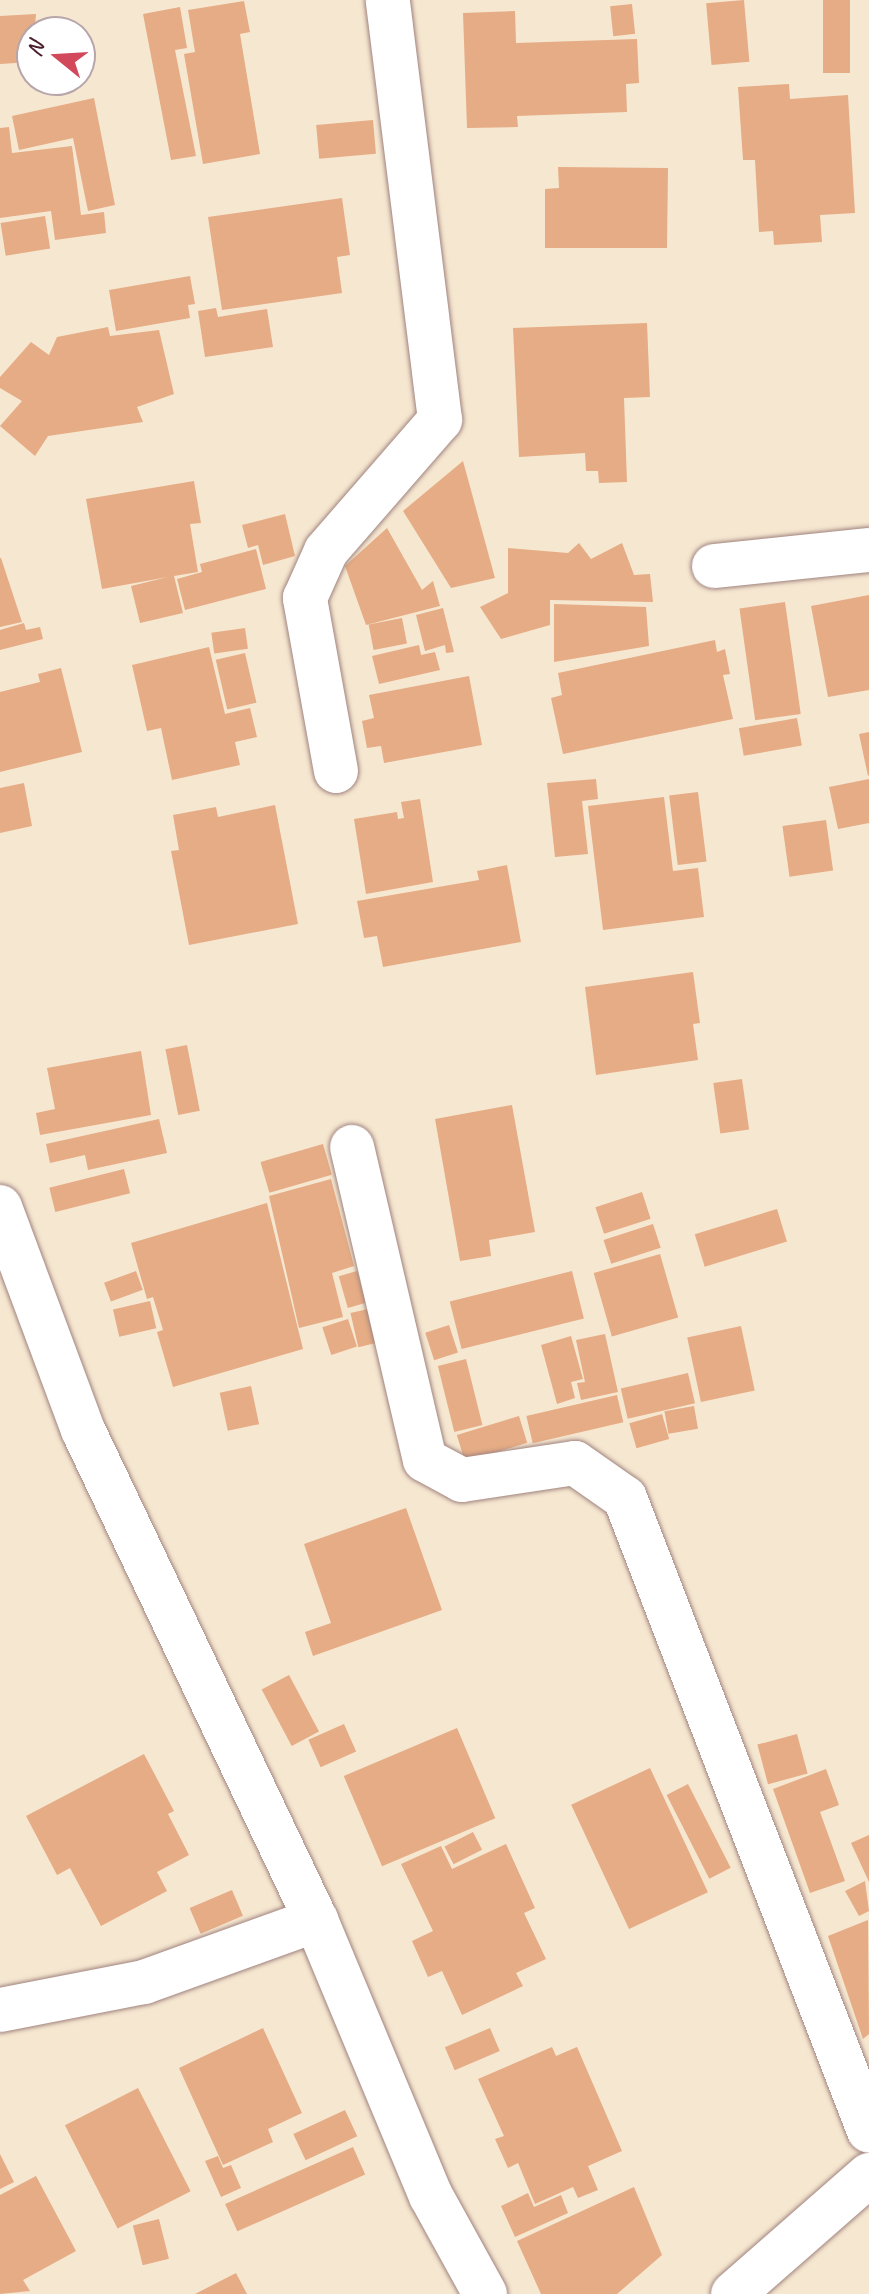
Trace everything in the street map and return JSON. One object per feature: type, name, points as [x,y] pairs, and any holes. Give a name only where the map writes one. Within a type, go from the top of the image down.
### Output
[{"type":"street","points":[[336,771],[305,598],[326,551],[440,420],[388,0]]},
{"type":"street","points":[[714,566],[869,550]]},
{"type":"street","points":[[352,1147],[425,1460],[462,1480],[575,1463],[625,1498],[869,2131]]},
{"type":"street","points":[[0,1207],[83,1430],[316,1920],[431,2196],[485,2294]]},
{"type":"street","points":[[0,2010],[144,1982],[316,1920]]},
{"type":"street","points":[[733,2294],[869,2175]]},
{"type":"building","points":[[744,0],[749,62],[712,65],[706,3]]},
{"type":"building","points":[[823,0],[850,0],[850,73],[823,73]]},
{"type":"building","points":[[244,1],[250,32],[240,34],[260,154],[203,164],[184,54],[195,52],[188,10]]},
{"type":"building","points":[[632,4],[635,34],[613,36],[610,6]]},
{"type":"building","points":[[180,7],[187,48],[175,50],[196,156],[171,160],[143,14]]},
{"type":"building","points":[[515,11],[516,43],[637,39],[639,83],[626,84],[627,112],[517,116],[518,127],[467,128],[463,13]]},
{"type":"building","points":[[36,14],[16,16],[16,63],[0,64],[0,16]]},
{"type":"building","points":[[789,84],[790,99],[848,95],[855,213],[820,215],[822,242],[774,245],[773,231],[759,232],[755,160],[743,160],[738,87]]},
{"type":"building","points":[[94,98],[115,205],[88,211],[73,138],[19,150],[12,116]]},
{"type":"building","points":[[373,120],[376,154],[319,159],[316,125]]},
{"type":"building","points":[[9,127],[12,153],[72,146],[81,215],[104,212],[106,233],[55,240],[51,211],[0,218],[0,128]]},
{"type":"building","points":[[558,167],[668,168],[667,248],[545,248],[545,189],[559,188]]},
{"type":"building","points":[[342,198],[350,255],[337,257],[342,293],[222,310],[208,217]]},
{"type":"building","points":[[45,216],[50,249],[6,256],[1,223]]},
{"type":"building","points":[[190,276],[195,304],[188,305],[190,318],[116,331],[109,290]]},
{"type":"building","points":[[216,308],[218,317],[267,309],[273,347],[205,357],[198,311]]},
{"type":"building","points":[[647,323],[650,397],[624,398],[627,482],[599,483],[598,471],[586,471],[585,453],[519,457],[513,328]]},
{"type":"building","points":[[108,327],[110,336],[159,330],[174,394],[137,407],[143,422],[48,436],[35,456],[0,426],[22,401],[0,388],[0,377],[31,342],[49,355],[57,337]]},
{"type":"building","points":[[463,461],[495,578],[451,588],[403,511]]},
{"type":"building","points":[[194,481],[201,523],[190,524],[198,572],[174,576],[183,613],[140,623],[131,586],[168,577],[102,589],[86,499]]},
{"type":"building","points":[[285,514],[295,556],[263,565],[258,545],[248,548],[242,525]]},
{"type":"building","points":[[387,528],[422,590],[433,581],[440,606],[366,625],[345,566]]},
{"type":"building","points":[[579,543],[591,559],[622,543],[634,575],[650,574],[653,602],[550,600],[550,625],[501,639],[480,607],[508,593],[508,548],[568,553]]},
{"type":"building","points":[[256,549],[266,589],[185,610],[177,579],[202,572],[200,564]]},
{"type":"building","points":[[0,558],[22,622],[0,627]]},
{"type":"building","points":[[869,595],[869,690],[828,697],[811,606]]},
{"type":"building","points":[[785,602],[801,714],[755,720],[739,608]]},
{"type":"building","points":[[554,604],[646,607],[649,646],[554,662]]},
{"type":"building","points":[[443,608],[454,652],[446,653],[445,645],[425,651],[416,615]]},
{"type":"building","points":[[402,618],[407,644],[374,650],[369,624]]},
{"type":"building","points":[[24,623],[26,630],[40,627],[43,639],[0,650],[0,630]]},
{"type":"building","points":[[245,628],[248,649],[214,654],[211,633]]},
{"type":"building","points":[[715,640],[717,652],[725,649],[730,674],[723,675],[733,719],[563,754],[551,698],[562,695],[558,673]]},
{"type":"building","points":[[419,645],[421,655],[435,652],[440,670],[379,684],[372,656]]},
{"type":"building","points":[[209,647],[225,714],[250,708],[257,737],[235,742],[240,765],[172,780],[161,728],[147,731],[132,665]]},
{"type":"building","points":[[245,653],[256,703],[227,709],[216,660]]},
{"type":"building","points":[[61,668],[82,752],[0,772],[0,692],[40,682],[38,674]]},
{"type":"building","points":[[469,676],[482,745],[384,763],[381,746],[367,748],[362,721],[374,718],[369,695]]},
{"type":"building","points":[[797,718],[802,746],[744,756],[739,728]]},
{"type":"building","points":[[869,732],[869,775],[868,776],[859,734]]},
{"type":"building","points":[[596,779],[598,799],[582,801],[588,854],[555,857],[547,783]]},
{"type":"building","points":[[869,779],[869,823],[838,829],[829,787]]},
{"type":"building","points":[[24,783],[32,826],[0,833],[0,788]]},
{"type":"building","points":[[698,792],[707,861],[678,865],[669,796]]},
{"type":"building","points":[[664,797],[673,871],[698,868],[704,917],[603,930],[588,806]]},
{"type":"building","points":[[420,799],[433,882],[366,894],[354,819],[397,812],[398,819],[404,818],[401,802]]},
{"type":"building","points":[[275,805],[298,924],[189,945],[171,851],[179,850],[173,815],[216,807],[218,817]]},
{"type":"building","points":[[826,820],[833,871],[790,877],[782,826]]},
{"type":"building","points":[[507,865],[521,942],[383,967],[377,936],[364,938],[357,901],[479,880],[477,871]]},
{"type":"building","points":[[693,972],[700,1023],[693,1024],[698,1060],[596,1075],[585,987]]},
{"type":"building","points":[[187,1045],[200,1111],[178,1115],[165,1049]]},
{"type":"building","points":[[141,1051],[151,1115],[40,1135],[36,1113],[55,1109],[47,1068]]},
{"type":"building","points":[[742,1079],[749,1130],[720,1134],[713,1083]]},
{"type":"building","points":[[512,1105],[535,1232],[489,1240],[491,1256],[460,1261],[435,1119]]},
{"type":"building","points":[[159,1119],[167,1153],[88,1170],[85,1155],[50,1163],[46,1144]]},
{"type":"building","points":[[323,1144],[332,1175],[269,1193],[261,1162]]},
{"type":"building","points":[[124,1169],[130,1193],[55,1212],[49,1188]]},
{"type":"building","points":[[331,1179],[354,1266],[332,1273],[343,1317],[299,1328],[269,1196]]},
{"type":"building","points":[[642,1192],[651,1219],[604,1234],[595,1207]]},
{"type":"building","points":[[267,1203],[303,1349],[173,1387],[157,1332],[163,1330],[153,1297],[147,1299],[131,1243]]},
{"type":"building","points":[[777,1209],[787,1242],[705,1267],[695,1234]]},
{"type":"building","points":[[653,1224],[661,1248],[611,1264],[604,1240]]},
{"type":"building","points":[[660,1254],[678,1317],[612,1336],[594,1273]]},
{"type":"building","points":[[136,1271],[143,1290],[111,1301],[104,1283]]},
{"type":"building","points":[[357,1271],[366,1303],[348,1308],[339,1276]]},
{"type":"building","points":[[572,1271],[584,1319],[462,1349],[450,1301]]},
{"type":"building","points":[[150,1301],[156,1328],[119,1337],[113,1310]]},
{"type":"building","points":[[368,1309],[376,1343],[358,1347],[350,1313]]},
{"type":"building","points":[[348,1319],[357,1347],[331,1355],[322,1327]]},
{"type":"building","points":[[449,1325],[458,1353],[434,1360],[425,1333]]},
{"type":"building","points":[[741,1326],[755,1391],[701,1402],[687,1337]]},
{"type":"building","points":[[605,1334],[618,1392],[581,1400],[577,1383],[585,1382],[576,1340]]},
{"type":"building","points":[[571,1336],[583,1379],[571,1382],[575,1398],[557,1404],[541,1345]]},
{"type":"building","points":[[466,1359],[482,1425],[454,1432],[438,1366]]},
{"type":"building","points":[[688,1373],[695,1403],[628,1419],[621,1389]]},
{"type":"building","points":[[251,1386],[259,1424],[228,1431],[220,1393]]},
{"type":"building","points":[[617,1395],[623,1422],[533,1443],[526,1416]]},
{"type":"building","points":[[694,1406],[698,1429],[668,1434],[664,1411]]},
{"type":"building","points":[[662,1414],[669,1439],[636,1448],[629,1423]]},
{"type":"building","points":[[519,1416],[527,1443],[465,1462],[457,1435]]},
{"type":"building","points":[[406,1508],[442,1610],[313,1656],[305,1632],[331,1623],[304,1544]]},
{"type":"building","points":[[289,1675],[319,1732],[292,1746],[262,1690]]},
{"type":"building","points":[[344,1724],[356,1751],[321,1767],[308,1740]]},
{"type":"building","points":[[457,1728],[495,1818],[382,1866],[344,1776]]},
{"type":"building","points":[[797,1734],[808,1774],[768,1784],[757,1745]]},
{"type":"building","points":[[144,1754],[174,1811],[168,1814],[189,1855],[157,1872],[167,1891],[101,1926],[70,1868],[57,1875],[26,1816]]},
{"type":"building","points":[[650,1768],[708,1892],[629,1929],[571,1805]]},
{"type":"building","points":[[826,1769],[839,1805],[820,1812],[845,1881],[810,1893],[773,1789]]},
{"type":"building","points":[[688,1784],[731,1868],[709,1879],[667,1795]]},
{"type":"building","points":[[473,1832],[482,1850],[454,1864],[444,1847]]},
{"type":"building","points":[[869,1835],[869,1882],[851,1843]]},
{"type":"building","points":[[506,1844],[535,1908],[524,1913],[546,1959],[516,1973],[523,1986],[462,2015],[442,1971],[428,1977],[412,1941],[433,1931],[401,1864],[441,1846],[452,1869]]},
{"type":"building","points":[[865,1881],[869,1911],[859,1916],[845,1891]]},
{"type":"building","points":[[232,1890],[243,1916],[201,1934],[190,1908]]},
{"type":"building","points":[[868,1920],[869,2034],[863,2039],[828,1936]]},
{"type":"building","points":[[263,2028],[302,2113],[268,2129],[273,2142],[223,2165],[179,2068]]},
{"type":"building","points":[[490,2028],[500,2051],[455,2070],[445,2047]]},
{"type":"building","points":[[552,2047],[556,2056],[577,2047],[622,2151],[588,2166],[598,2190],[578,2198],[573,2187],[535,2204],[518,2163],[508,2168],[495,2139],[504,2136],[478,2079]]},
{"type":"building","points":[[138,2088],[191,2191],[118,2229],[65,2125]]},
{"type":"building","points":[[345,2110],[357,2136],[306,2160],[293,2134]]},
{"type":"building","points":[[353,2147],[365,2174],[237,2231],[225,2204]]},
{"type":"building","points":[[0,2154],[14,2182],[0,2189]]},
{"type":"building","points":[[218,2156],[223,2168],[231,2165],[241,2188],[221,2197],[205,2161]]},
{"type":"building","points":[[36,2176],[76,2251],[23,2280],[30,2291],[0,2294],[0,2195]]},
{"type":"building","points":[[634,2187],[662,2255],[617,2294],[541,2294],[517,2241]]},
{"type":"building","points":[[528,2193],[534,2207],[561,2195],[568,2213],[515,2237],[501,2206]]},
{"type":"building","points":[[159,2219],[169,2259],[143,2265],[133,2226]]},
{"type":"building","points":[[236,2273],[247,2294],[195,2294]]}]
